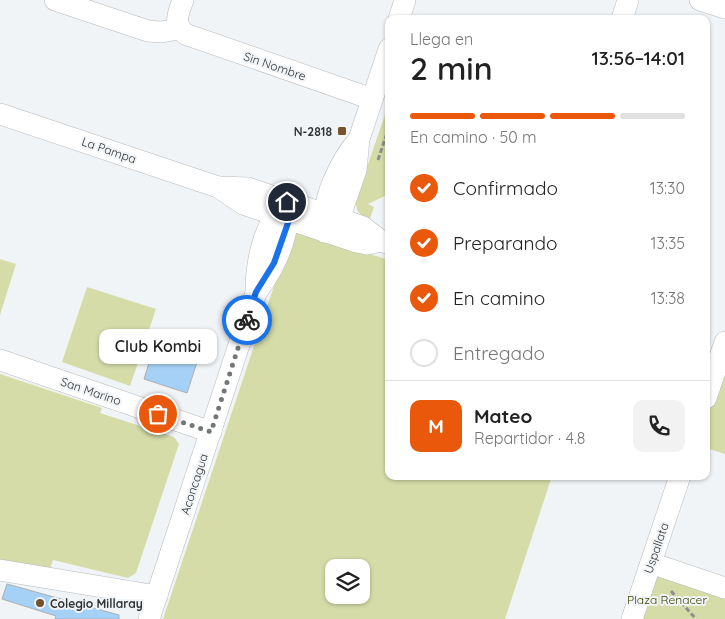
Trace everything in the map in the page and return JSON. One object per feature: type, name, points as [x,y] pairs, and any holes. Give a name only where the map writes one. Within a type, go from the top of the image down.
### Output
[{"type":"street","points":[[55,0],[148,31],[161,32],[179,29],[177,22],[183,0]]},
{"type":"street","points":[[400,15],[405,0]]},
{"type":"street","points":[[623,15],[628,0]]},
{"type":"street","points":[[700,0],[725,8]]},
{"type":"street","name":"Sin Nombre","points":[[179,29],[192,38],[372,98]]},
{"type":"street","points":[[329,222],[343,158],[359,139],[385,61]]},
{"type":"street","name":"La Pampa","points":[[0,114],[218,186],[243,187],[283,212],[368,230],[385,243]]},
{"type":"street","name":"Aconcagua","points":[[149,619],[256,292],[259,258],[283,212]]},
{"type":"street","points":[[710,383],[719,350]]},
{"type":"street","name":"San Marino","points":[[0,360],[211,432]]},
{"type":"street","name":"Uspallata","points":[[632,619],[679,480]]},
{"type":"street","points":[[651,563],[725,588]]},
{"type":"street","points":[[0,570],[157,596]]},
{"type":"path","points":[[674,588],[665,585],[696,619]]},
{"type":"green space","points":[[385,115],[385,196],[368,204],[374,207],[369,221],[363,217],[356,207],[356,199]]},
{"type":"green space","points":[[300,232],[385,259],[385,480],[551,480],[505,619],[163,619],[288,244],[296,233]]},
{"type":"green space","points":[[0,259],[16,264],[0,315]]},
{"type":"green space","points":[[87,287],[156,309],[130,386],[62,362]]},
{"type":"green space","points":[[0,374],[102,408],[100,413],[174,437],[179,444],[136,573],[128,578],[53,560],[50,569],[0,561]]},
{"type":"green space","points":[[725,374],[725,454],[710,449],[710,406],[719,382]]},
{"type":"green space","name":"Plaza Renacer","points":[[659,577],[725,598],[725,619],[638,619],[655,578]]},
{"type":"building","points":[[145,342],[198,359],[187,393],[144,379],[149,363],[139,360]]},
{"type":"building","name":"Colegio Millaray","points":[[7,584],[119,615],[119,619],[55,619],[56,616],[2,599]]},
{"type":"way so far","points":[[158,414],[211,432],[247,320]]},
{"type":"place","name":"N-2818","points":[[342,131]]},
{"type":"place","name":"Club Kombi","points":[[158,414]]},
{"type":"place","name":"Colegio Millaray","points":[[40,603]]},
{"type":"route","points":[[247,320],[256,292],[269,274],[274,263],[289,220],[287,202]]}]
